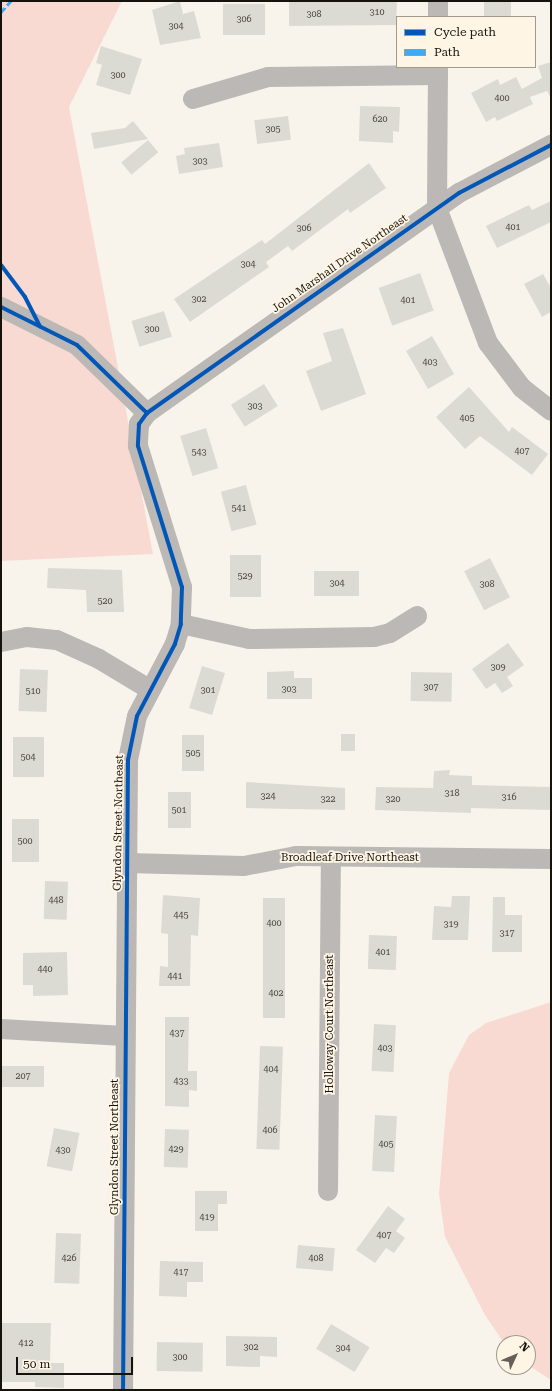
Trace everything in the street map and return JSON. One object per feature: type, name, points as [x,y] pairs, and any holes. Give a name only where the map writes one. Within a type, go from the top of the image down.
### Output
[{"type":"street","points":[[438,1],[438,16]]},
{"type":"street","points":[[193,100],[268,77],[438,71],[437,208],[488,343],[522,388],[551,411]]},
{"type":"street","name":"John Marshall Drive Northeast","points":[[147,413],[437,208],[500,169],[551,145]]},
{"type":"street","points":[[1,307],[77,345],[147,413]]},
{"type":"street","name":"Glyndon Street Northeast","points":[[123,1390],[124,1036],[130,742],[149,689],[175,644],[181,624],[182,587],[174,556],[138,446],[140,424],[147,413]]},
{"type":"street","points":[[181,624],[249,639],[374,637],[390,633],[417,616]]},
{"type":"street","points":[[1,642],[27,637],[57,640],[99,659],[149,689]]},
{"type":"street","name":"Broadleaf Drive Northeast","points":[[127,863],[244,866],[281,856],[551,859]]},
{"type":"street","name":"Holloway Court Northeast","points":[[328,1191],[331,857]]},
{"type":"street","points":[[1,1029],[124,1036]]},
{"type":"shaded area","points":[[1,1],[122,1],[69,107],[153,554],[1,561]]},
{"type":"shaded area","points":[[551,1002],[551,1380],[536,1370],[536,1335],[499,1335],[485,1315],[445,1237],[439,1194],[449,1073],[469,1035],[486,1023]]},
{"type":"building","points":[[180,1],[183,14],[194,11],[201,38],[160,45],[152,10]]},
{"type":"building","points":[[397,1],[396,25],[289,26],[289,2]]},
{"type":"building","points":[[484,1],[511,1],[511,16],[484,16]]},
{"type":"building","points":[[223,4],[265,4],[265,35],[223,35]]},
{"type":"building","points":[[101,46],[142,59],[130,95],[96,85],[102,65],[96,63]]},
{"type":"building","points":[[551,62],[551,98],[547,91],[530,97],[533,104],[497,121],[495,117],[486,122],[471,93],[498,79],[500,85],[516,77],[522,89],[542,78],[538,66]]},
{"type":"building","points":[[360,106],[400,107],[399,132],[393,131],[393,143],[359,141]]},
{"type":"building","points":[[288,116],[291,140],[257,144],[254,120]]},
{"type":"building","points":[[133,121],[148,139],[94,149],[91,133],[125,128]]},
{"type":"building","points":[[148,140],[158,152],[131,175],[121,162]]},
{"type":"building","points":[[219,143],[223,167],[179,174],[176,156],[185,154],[184,148]]},
{"type":"building","points":[[369,163],[386,188],[350,213],[348,209],[292,251],[288,246],[266,262],[269,267],[190,322],[174,299],[262,240],[265,244]]},
{"type":"building","points":[[551,201],[551,222],[497,248],[486,226],[529,205],[532,210]]},
{"type":"building","points":[[420,273],[434,311],[392,326],[379,288]]},
{"type":"building","points":[[543,274],[551,288],[551,312],[542,317],[524,284]]},
{"type":"building","points":[[164,311],[172,337],[139,347],[131,321]]},
{"type":"building","points":[[343,328],[366,394],[321,411],[306,371],[332,361],[323,333]]},
{"type":"building","points":[[432,336],[454,374],[428,389],[406,351]]},
{"type":"building","points":[[264,384],[278,406],[245,427],[231,405]]},
{"type":"building","points":[[469,387],[509,432],[512,427],[548,454],[532,475],[480,436],[465,449],[436,417]]},
{"type":"building","points":[[206,428],[218,468],[192,476],[180,436]]},
{"type":"building","points":[[246,485],[257,525],[231,531],[221,492]]},
{"type":"building","points":[[230,555],[261,555],[261,597],[230,597]]},
{"type":"building","points":[[490,558],[510,597],[484,610],[464,571]]},
{"type":"building","points":[[48,568],[122,570],[124,612],[87,612],[86,590],[47,588]]},
{"type":"building","points":[[314,571],[359,571],[359,596],[314,596]]},
{"type":"building","points":[[508,643],[524,665],[507,677],[513,686],[502,693],[495,683],[486,689],[472,669]]},
{"type":"building","points":[[202,666],[225,673],[212,715],[189,708]]},
{"type":"building","points":[[20,669],[48,670],[47,712],[19,711]]},
{"type":"building","points":[[294,671],[294,678],[312,678],[312,699],[267,699],[267,672]]},
{"type":"building","points":[[411,672],[452,673],[451,702],[410,701]]},
{"type":"building","points":[[341,734],[355,734],[355,751],[341,751]]},
{"type":"building","points":[[182,735],[204,735],[204,771],[182,771]]},
{"type":"building","points":[[13,737],[44,737],[44,777],[13,777]]},
{"type":"building","points":[[450,770],[449,775],[472,776],[472,785],[551,787],[551,810],[471,808],[471,813],[375,810],[376,787],[433,788],[434,771]]},
{"type":"building","points":[[246,782],[345,788],[345,810],[246,808]]},
{"type":"building","points":[[168,792],[191,792],[191,828],[168,828]]},
{"type":"building","points":[[12,819],[39,819],[39,862],[12,862]]},
{"type":"building","points":[[45,881],[68,882],[67,920],[44,919]]},
{"type":"building","points":[[163,895],[200,898],[198,936],[191,935],[190,986],[159,986],[160,966],[168,967],[168,934],[161,933]]},
{"type":"building","points":[[452,896],[470,896],[468,940],[432,940],[434,906],[451,907]]},
{"type":"building","points":[[493,897],[505,897],[505,915],[522,915],[522,952],[492,952]]},
{"type":"building","points":[[263,898],[285,898],[285,1018],[263,1018]]},
{"type":"building","points":[[369,935],[397,936],[396,970],[368,969]]},
{"type":"building","points":[[67,952],[68,995],[33,996],[33,985],[23,985],[23,953]]},
{"type":"building","points":[[165,1017],[189,1017],[188,1071],[197,1071],[197,1091],[189,1090],[189,1107],[165,1106]]},
{"type":"building","points":[[374,1024],[396,1025],[394,1072],[372,1071]]},
{"type":"building","points":[[260,1046],[283,1047],[279,1150],[256,1149]]},
{"type":"building","points":[[1,1066],[44,1066],[44,1087],[1,1087]]},
{"type":"building","points":[[375,1115],[397,1116],[394,1172],[372,1171]]},
{"type":"building","points":[[54,1128],[80,1133],[72,1171],[47,1166]]},
{"type":"building","points":[[165,1129],[189,1130],[188,1168],[164,1167]]},
{"type":"building","points":[[195,1191],[227,1191],[227,1204],[218,1204],[218,1231],[195,1231]]},
{"type":"building","points":[[388,1206],[405,1219],[396,1231],[405,1238],[394,1253],[386,1248],[375,1263],[356,1250]]},
{"type":"building","points":[[56,1233],[81,1234],[79,1284],[54,1283]]},
{"type":"building","points":[[298,1245],[335,1248],[333,1271],[296,1268]]},
{"type":"building","points":[[160,1261],[203,1262],[203,1282],[187,1282],[187,1297],[159,1296]]},
{"type":"building","points":[[1,1323],[51,1323],[50,1363],[64,1363],[64,1388],[35,1387],[35,1382],[1,1382]]},
{"type":"building","points":[[331,1324],[370,1347],[355,1372],[316,1349]]},
{"type":"building","points":[[226,1336],[277,1337],[277,1357],[260,1356],[260,1367],[226,1366]]},
{"type":"building","points":[[157,1342],[203,1343],[202,1372],[156,1371]]},
{"type":"marked path","points":[[1,12],[11,1]]},
{"type":"cycle path","points":[[147,413],[459,193],[551,145]]},
{"type":"cycle path","points":[[1,265],[25,297],[40,326]]},
{"type":"cycle path","points":[[1,307],[77,345],[147,413],[139,424],[138,446],[182,587],[181,624],[175,644],[137,716],[128,760],[123,1390]]}]
